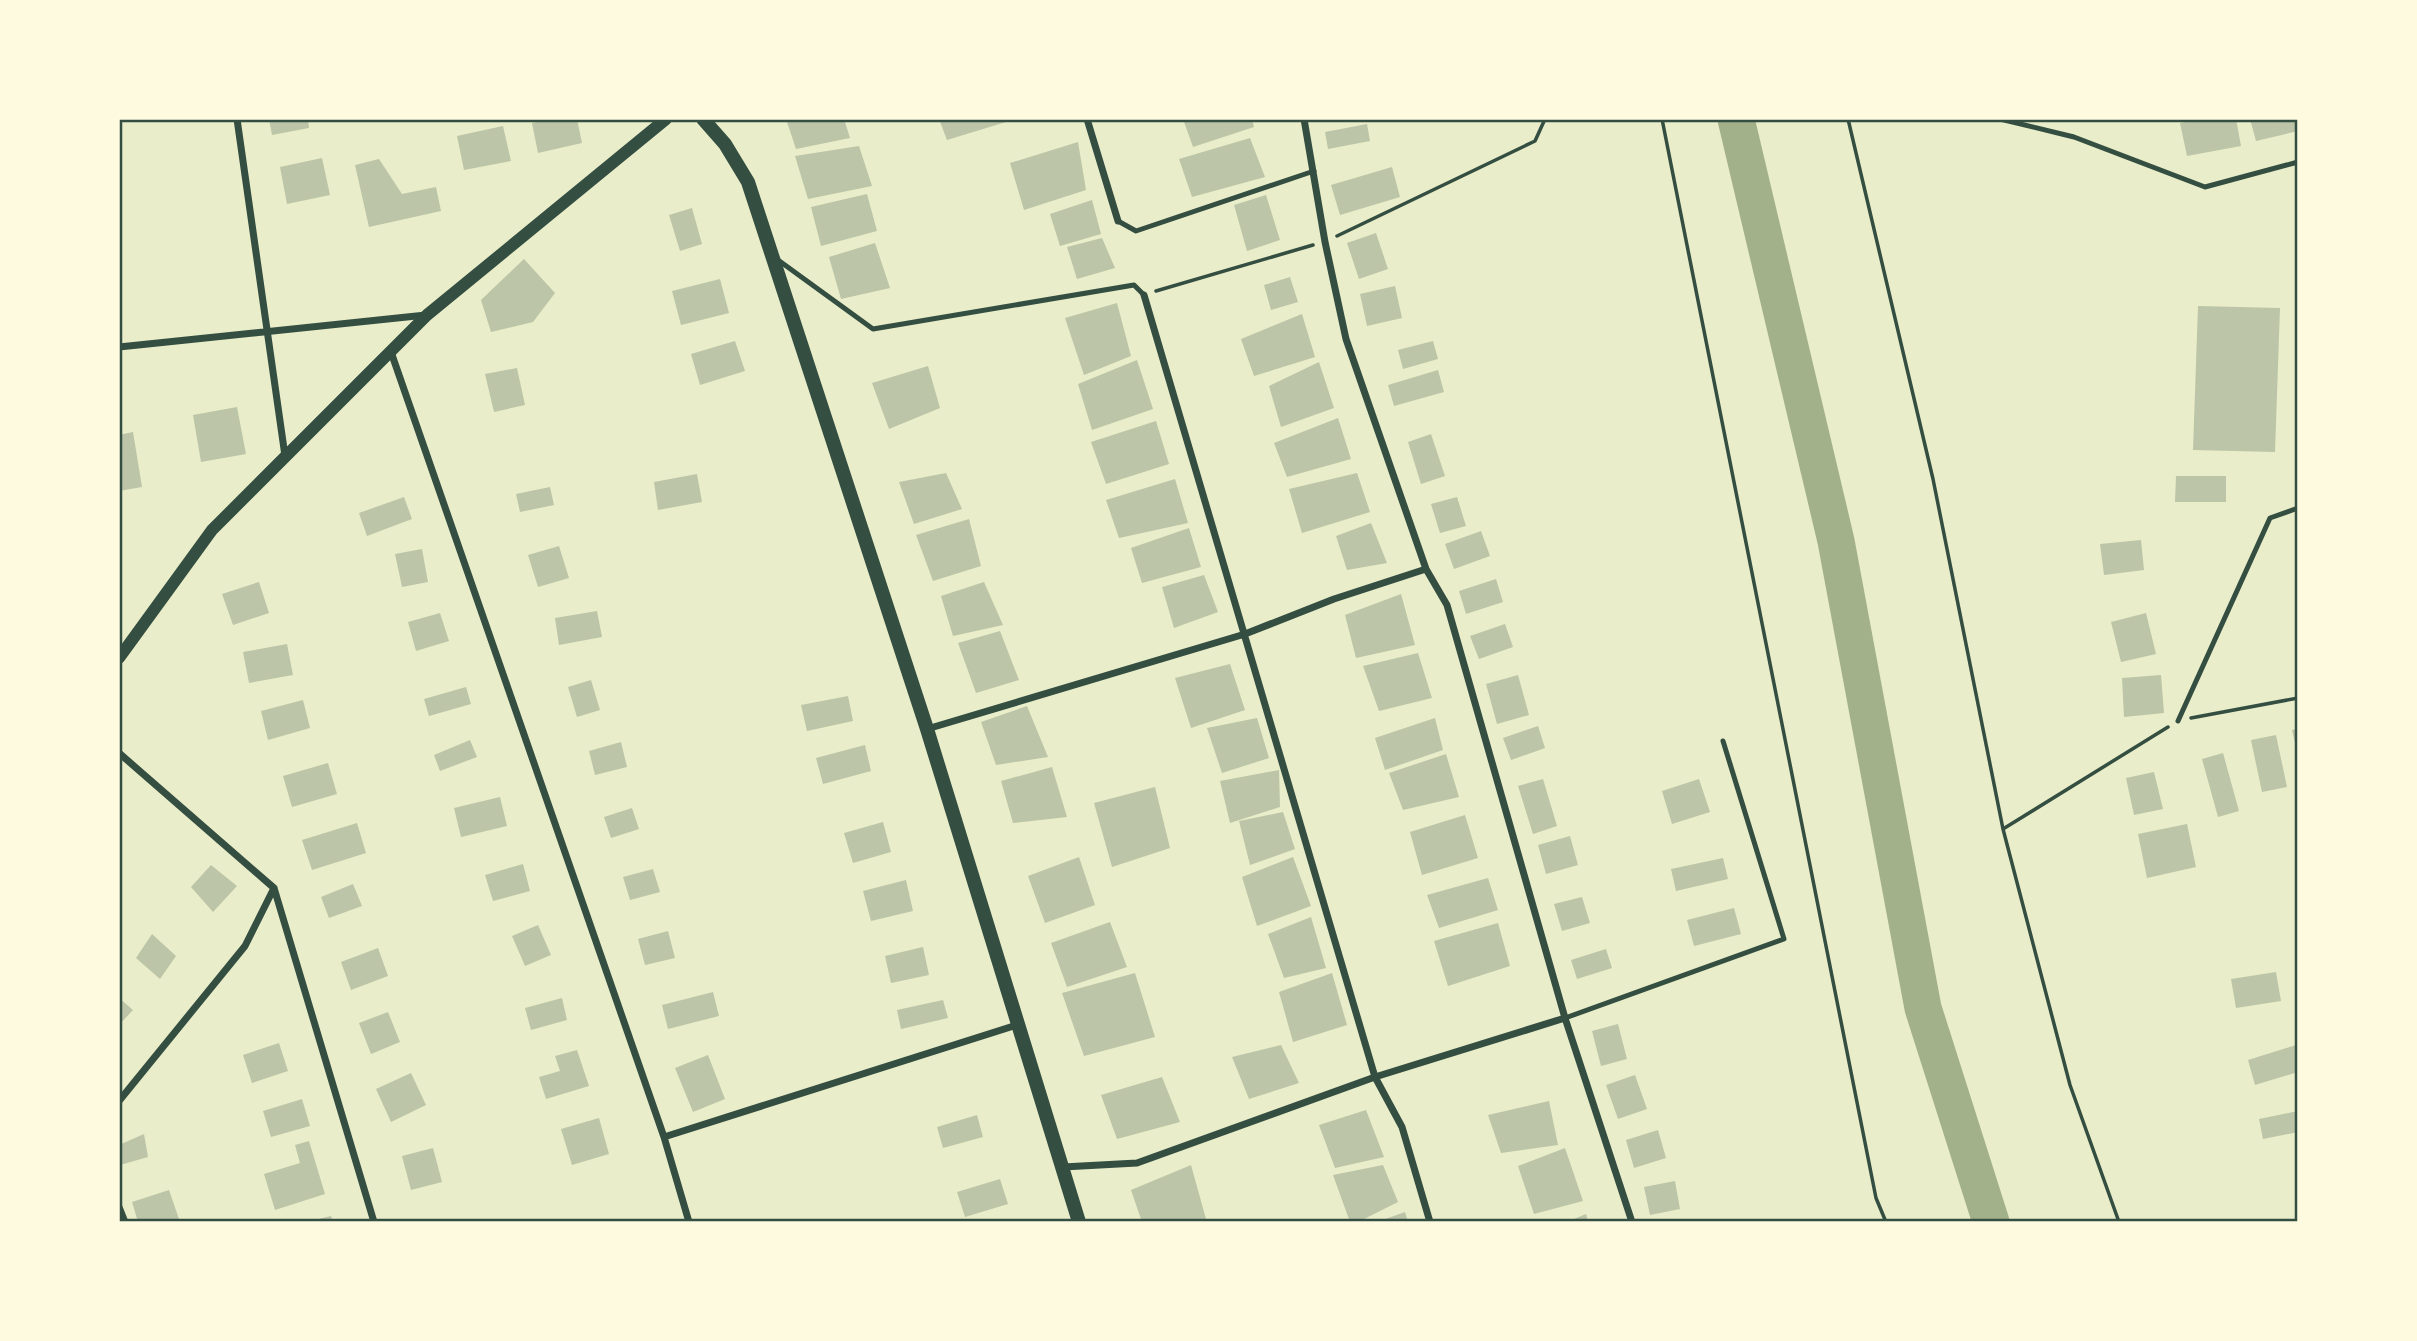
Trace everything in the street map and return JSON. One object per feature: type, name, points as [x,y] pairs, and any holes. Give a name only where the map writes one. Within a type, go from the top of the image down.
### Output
[{"type":"main road","points":[[703,119],[725,144],[748,182],[927,729],[1079,1222]]},
{"type":"street","points":[[237,119],[285,456]]},
{"type":"street","points":[[119,658],[212,530],[427,315],[666,119]]},
{"type":"street","points":[[1087,119],[1118,221]]},
{"type":"street","points":[[1304,119],[1325,242],[1346,339],[1426,569],[1447,605],[1565,1018],[1632,1222]]},
{"type":"street","points":[[1144,295],[1375,1077],[1402,1128],[1430,1222]]},
{"type":"street","points":[[119,347],[427,315]]},
{"type":"street","points":[[391,352],[664,1138],[689,1222]]},
{"type":"street","points":[[927,729],[1245,634],[1334,599],[1426,569]]},
{"type":"street","points":[[119,753],[274,888],[374,1222]]},
{"type":"street","points":[[119,1101],[245,946],[274,888]]},
{"type":"street","points":[[1063,1167],[1137,1163],[1375,1077],[1565,1018]]},
{"type":"street","points":[[664,1138],[1020,1024]]},
{"type":"street","points":[[119,1207],[125,1222]]},
{"type":"lane","points":[[2000,119],[2074,137],[2204,187],[2298,162]]},
{"type":"lane","points":[[1118,221],[1136,232],[1314,171]]},
{"type":"lane","points":[[773,257],[873,329],[1135,285],[1144,295]]},
{"type":"lane","points":[[2178,721],[2270,517],[2298,508]]},
{"type":"lane","points":[[1565,1018],[1784,939],[1723,741]]},
{"type":"path","points":[[1144,295],[1325,242],[1535,141],[1545,119]]},
{"type":"path","points":[[1662,119],[1820,930],[1876,1198],[1886,1222]]},
{"type":"path","points":[[1848,119],[1933,479],[2003,829],[2070,1085],[2119,1222]]},
{"type":"path","points":[[2003,829],[2178,721],[2298,698]]},
{"type":"building","points":[[269,119],[308,119],[309,128],[272,135]]},
{"type":"building","points":[[549,119],[577,119],[582,143],[538,153],[532,123]]},
{"type":"building","points":[[786,119],[844,119],[850,138],[796,149]]},
{"type":"building","points":[[939,119],[1006,119],[1006,122],[947,140]]},
{"type":"building","points":[[1183,119],[1252,119],[1254,127],[1193,147]]},
{"type":"building","points":[[2202,119],[2236,119],[2241,146],[2187,156],[2180,123]]},
{"type":"building","points":[[2250,119],[2298,119],[2298,131],[2256,141]]},
{"type":"building","points":[[1367,124],[1370,141],[1328,149],[1325,132]]},
{"type":"building","points":[[503,126],[511,161],[464,170],[457,136]]},
{"type":"building","points":[[1250,138],[1265,177],[1192,197],[1179,159]]},
{"type":"building","points":[[1078,142],[1086,190],[1024,210],[1010,163]]},
{"type":"building","points":[[859,146],[872,186],[808,199],[795,156]]},
{"type":"building","points":[[322,158],[330,195],[287,204],[280,167]]},
{"type":"building","points":[[379,159],[402,194],[436,187],[441,211],[369,227],[355,165]]},
{"type":"building","points":[[1392,167],[1400,197],[1340,215],[1331,185]]},
{"type":"building","points":[[867,194],[877,231],[821,246],[811,207]]},
{"type":"building","points":[[1266,195],[1280,240],[1247,251],[1234,205]]},
{"type":"building","points":[[1092,200],[1101,234],[1060,246],[1050,214]]},
{"type":"building","points":[[692,208],[702,244],[680,251],[669,215]]},
{"type":"building","points":[[1376,233],[1388,269],[1359,279],[1347,243]]},
{"type":"building","points":[[1102,238],[1115,268],[1077,279],[1067,247]]},
{"type":"building","points":[[875,243],[890,288],[841,299],[829,257]]},
{"type":"building","points":[[524,259],[555,293],[533,322],[491,332],[481,300]]},
{"type":"building","points":[[1290,277],[1298,302],[1271,310],[1264,285]]},
{"type":"building","points":[[720,279],[729,313],[681,325],[672,291]]},
{"type":"building","points":[[1395,286],[1402,318],[1367,326],[1360,294]]},
{"type":"building","points":[[1117,303],[1131,356],[1084,375],[1065,318]]},
{"type":"building","points":[[2198,306],[2280,308],[2275,452],[2193,450]]},
{"type":"building","points":[[1302,314],[1315,357],[1254,376],[1241,339]]},
{"type":"building","points":[[735,341],[745,371],[700,385],[691,354]]},
{"type":"building","points":[[1433,341],[1438,359],[1403,369],[1398,350]]},
{"type":"building","points":[[1137,360],[1153,409],[1092,430],[1078,384]]},
{"type":"building","points":[[1319,362],[1334,408],[1281,427],[1269,386]]},
{"type":"building","points":[[928,366],[940,408],[889,429],[872,383]]},
{"type":"building","points":[[517,368],[525,405],[494,412],[485,374]]},
{"type":"building","points":[[1438,370],[1444,392],[1394,406],[1388,385]]},
{"type":"building","points":[[237,407],[246,454],[201,462],[193,415]]},
{"type":"building","points":[[1338,418],[1351,459],[1287,477],[1274,443]]},
{"type":"building","points":[[1156,421],[1169,464],[1106,484],[1091,442]]},
{"type":"building","points":[[133,432],[142,487],[119,491],[119,435]]},
{"type":"building","points":[[1431,434],[1445,476],[1421,484],[1408,442]]},
{"type":"building","points":[[946,473],[962,509],[914,524],[899,482]]},
{"type":"building","points":[[1357,473],[1370,512],[1302,533],[1289,489]]},
{"type":"building","points":[[697,474],[702,502],[658,510],[654,482]]},
{"type":"building","points":[[2176,476],[2226,476],[2226,502],[2175,502]]},
{"type":"building","points":[[1175,479],[1188,523],[1119,538],[1106,500]]},
{"type":"building","points":[[550,487],[554,505],[520,512],[516,494]]},
{"type":"building","points":[[404,497],[412,519],[367,536],[359,513]]},
{"type":"building","points":[[1457,497],[1466,526],[1440,533],[1431,504]]},
{"type":"building","points":[[969,519],[981,566],[933,581],[916,535]]},
{"type":"building","points":[[1371,523],[1387,563],[1347,570],[1336,536]]},
{"type":"building","points":[[1189,528],[1201,567],[1142,583],[1131,548]]},
{"type":"building","points":[[1481,531],[1490,556],[1454,569],[1445,544]]},
{"type":"building","points":[[2141,540],[2144,570],[2104,575],[2100,544]]},
{"type":"building","points":[[559,546],[569,578],[538,587],[528,555]]},
{"type":"building","points":[[422,549],[428,582],[402,587],[395,554]]},
{"type":"building","points":[[1204,575],[1218,612],[1174,628],[1162,587]]},
{"type":"building","points":[[1496,579],[1503,602],[1466,614],[1459,591]]},
{"type":"building","points":[[259,582],[269,613],[233,625],[222,594]]},
{"type":"building","points":[[984,582],[1003,625],[953,636],[941,596]]},
{"type":"building","points":[[1401,594],[1415,645],[1356,658],[1345,615]]},
{"type":"building","points":[[597,611],[602,637],[559,645],[555,618]]},
{"type":"building","points":[[440,613],[449,641],[416,651],[408,622]]},
{"type":"building","points":[[2146,613],[2156,654],[2121,662],[2111,622]]},
{"type":"building","points":[[1505,624],[1513,647],[1479,659],[1470,636]]},
{"type":"building","points":[[1000,631],[1019,680],[976,693],[958,643]]},
{"type":"building","points":[[287,644],[293,675],[249,683],[243,652]]},
{"type":"building","points":[[1418,653],[1432,698],[1379,711],[1363,666]]},
{"type":"building","points":[[1230,664],[1245,710],[1191,728],[1175,678]]},
{"type":"building","points":[[1518,675],[1529,715],[1497,724],[1486,684]]},
{"type":"building","points":[[2161,675],[2164,713],[2124,717],[2122,678]]},
{"type":"building","points":[[591,680],[600,710],[577,717],[568,687]]},
{"type":"building","points":[[466,687],[471,704],[429,716],[424,699]]},
{"type":"building","points":[[848,696],[853,721],[807,731],[801,705]]},
{"type":"building","points":[[303,700],[310,728],[268,740],[261,711]]},
{"type":"building","points":[[1027,706],[1048,757],[996,765],[981,722]]},
{"type":"building","points":[[1257,718],[1269,758],[1222,773],[1207,728]]},
{"type":"building","points":[[1435,718],[1443,750],[1385,770],[1375,738]]},
{"type":"building","points":[[1538,726],[1545,748],[1511,760],[1503,738]]},
{"type":"building","points":[[2298,729],[2298,752],[2297,752],[2292,730]]},
{"type":"building","points":[[2276,735],[2287,787],[2262,792],[2251,740]]},
{"type":"building","points":[[470,740],[477,757],[440,771],[434,755]]},
{"type":"building","points":[[621,742],[627,767],[595,775],[589,751]]},
{"type":"building","points":[[865,745],[871,771],[823,784],[816,758]]},
{"type":"building","points":[[2223,753],[2239,811],[2218,817],[2202,759]]},
{"type":"building","points":[[1446,754],[1459,797],[1403,810],[1389,773]]},
{"type":"building","points":[[328,763],[337,794],[292,807],[283,776]]},
{"type":"building","points":[[1052,767],[1067,817],[1013,823],[1001,781]]},
{"type":"building","points":[[1279,770],[1280,807],[1230,823],[1220,781]]},
{"type":"building","points":[[2154,772],[2163,809],[2134,815],[2126,778]]},
{"type":"building","points":[[1543,779],[1557,826],[1533,834],[1518,786]]},
{"type":"building","points":[[1699,779],[1710,812],[1672,824],[1662,791]]},
{"type":"building","points":[[1155,787],[1170,848],[1112,867],[1094,803]]},
{"type":"building","points":[[500,797],[507,826],[461,837],[454,808]]},
{"type":"building","points":[[632,808],[639,829],[611,838],[604,817]]},
{"type":"building","points":[[1283,812],[1295,849],[1250,865],[1239,821]]},
{"type":"building","points":[[1465,815],[1478,858],[1422,875],[1410,832]]},
{"type":"building","points":[[883,822],[891,852],[853,863],[844,833]]},
{"type":"building","points":[[357,823],[366,853],[312,870],[302,840]]},
{"type":"building","points":[[2187,824],[2196,867],[2147,878],[2138,834]]},
{"type":"building","points":[[1570,836],[1578,865],[1546,874],[1538,845]]},
{"type":"building","points":[[1079,857],[1095,905],[1045,923],[1028,876]]},
{"type":"building","points":[[1293,857],[1311,906],[1257,926],[1242,877]]},
{"type":"building","points":[[1723,858],[1728,879],[1676,891],[1671,869]]},
{"type":"building","points":[[523,864],[530,891],[493,901],[485,875]]},
{"type":"building","points":[[211,865],[237,886],[213,912],[191,887]]},
{"type":"building","points":[[653,869],[660,892],[630,900],[623,877]]},
{"type":"building","points":[[1488,878],[1498,910],[1439,928],[1427,895]]},
{"type":"building","points":[[906,880],[913,911],[871,921],[863,891]]},
{"type":"building","points":[[353,884],[362,906],[329,918],[321,897]]},
{"type":"building","points":[[1582,897],[1590,923],[1562,931],[1554,904]]},
{"type":"building","points":[[1734,908],[1741,934],[1694,946],[1687,920]]},
{"type":"building","points":[[1311,917],[1326,968],[1284,978],[1268,934]]},
{"type":"building","points":[[1110,922],[1127,967],[1067,987],[1051,943]]},
{"type":"building","points":[[1498,923],[1510,966],[1448,986],[1434,941]]},
{"type":"building","points":[[538,925],[551,955],[525,966],[512,936]]},
{"type":"building","points":[[668,931],[675,958],[645,965],[638,939]]},
{"type":"building","points":[[152,934],[176,956],[160,979],[136,958]]},
{"type":"building","points":[[923,947],[929,975],[891,983],[885,956]]},
{"type":"building","points":[[378,948],[388,976],[351,990],[341,962]]},
{"type":"building","points":[[1606,949],[1612,968],[1577,979],[1571,960]]},
{"type":"building","points":[[2276,972],[2281,1001],[2236,1008],[2231,979]]},
{"type":"building","points":[[1135,973],[1155,1037],[1084,1056],[1062,993]]},
{"type":"building","points":[[1332,973],[1347,1025],[1293,1042],[1279,992]]},
{"type":"building","points":[[713,992],[719,1016],[668,1029],[662,1005]]},
{"type":"building","points":[[119,998],[133,1010],[119,1025]]},
{"type":"building","points":[[562,998],[567,1020],[531,1030],[525,1008]]},
{"type":"building","points":[[943,1000],[948,1018],[901,1029],[897,1010]]},
{"type":"building","points":[[388,1012],[400,1042],[371,1054],[359,1023]]},
{"type":"building","points":[[1618,1024],[1627,1059],[1601,1066],[1592,1031]]},
{"type":"building","points":[[279,1043],[288,1071],[252,1083],[243,1055]]},
{"type":"building","points":[[1281,1045],[1299,1083],[1249,1099],[1232,1057]]},
{"type":"building","points":[[2296,1045],[2298,1072],[2255,1085],[2248,1060]]},
{"type":"building","points":[[577,1050],[589,1086],[546,1099],[539,1077],[560,1071],[555,1056]]},
{"type":"building","points":[[708,1055],[725,1099],[693,1112],[675,1068]]},
{"type":"building","points":[[411,1073],[426,1105],[391,1122],[376,1089]]},
{"type":"building","points":[[1635,1075],[1647,1109],[1618,1119],[1606,1085]]},
{"type":"building","points":[[1162,1077],[1180,1122],[1117,1139],[1101,1095]]},
{"type":"building","points":[[302,1099],[310,1126],[271,1137],[263,1111]]},
{"type":"building","points":[[1549,1101],[1558,1145],[1501,1153],[1488,1115]]},
{"type":"building","points":[[1366,1110],[1384,1157],[1335,1168],[1319,1125]]},
{"type":"building","points":[[2298,1111],[2298,1132],[2263,1139],[2259,1119]]},
{"type":"building","points":[[977,1115],[983,1137],[943,1148],[937,1127]]},
{"type":"building","points":[[599,1118],[609,1154],[572,1165],[561,1129]]},
{"type":"building","points":[[1658,1130],[1666,1158],[1634,1168],[1626,1140]]},
{"type":"building","points":[[144,1134],[148,1157],[120,1165],[119,1145]]},
{"type":"building","points":[[309,1141],[325,1194],[275,1210],[264,1174],[300,1163],[295,1145]]},
{"type":"building","points":[[433,1148],[442,1182],[411,1190],[402,1156]]},
{"type":"building","points":[[1565,1148],[1583,1201],[1534,1214],[1518,1166]]},
{"type":"building","points":[[1191,1165],[1206,1219],[1198,1222],[1142,1222],[1131,1190]]},
{"type":"building","points":[[1383,1165],[1398,1202],[1358,1222],[1350,1222],[1333,1175]]},
{"type":"building","points":[[1000,1179],[1008,1204],[965,1217],[957,1192]]},
{"type":"building","points":[[1675,1181],[1680,1209],[1650,1215],[1644,1187]]},
{"type":"building","points":[[169,1190],[180,1222],[138,1222],[132,1202]]},
{"type":"building","points":[[1405,1212],[1408,1222],[1377,1222]]},
{"type":"building","points":[[1586,1214],[1588,1222],[1567,1222]]},
{"type":"building","points":[[331,1216],[333,1222],[310,1221]]},
{"type":"waterway","points":[[1736,119],[1836,541],[1923,1008],[1991,1222]]}]
